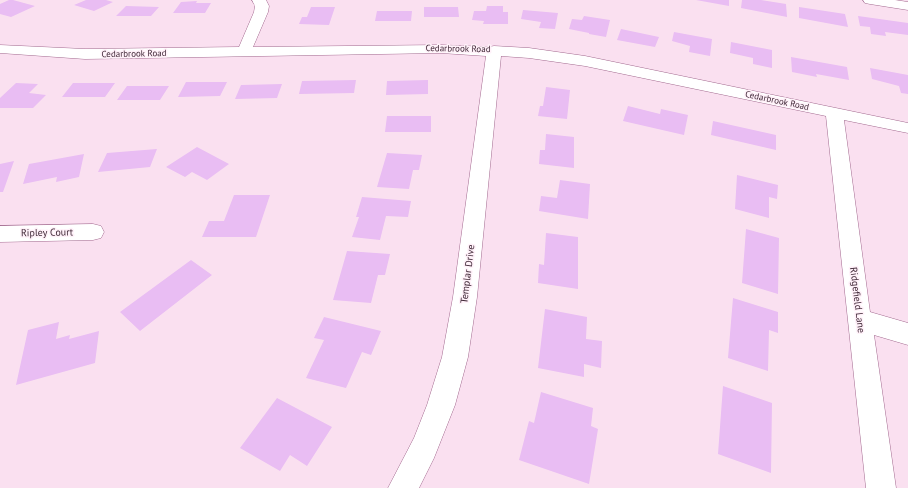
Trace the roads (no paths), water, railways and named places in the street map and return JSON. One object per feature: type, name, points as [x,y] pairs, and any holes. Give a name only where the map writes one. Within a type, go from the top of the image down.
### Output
[{"type":"street","points":[[244,52],[261,12],[262,6],[259,0]]},
{"type":"street","points":[[870,0],[908,6]]},
{"type":"street","name":"Cedarbrook Road","points":[[0,49],[85,54],[441,49],[494,50],[529,53],[579,60],[908,128]]},
{"type":"street","name":"Templar Drive","points":[[403,488],[424,448],[441,405],[455,357],[465,297],[494,50]]},
{"type":"street","name":"Ridgefield Lane","points":[[834,113],[859,320],[882,488]]},
{"type":"street","name":"Ripley Court","points":[[0,234],[93,232]]},
{"type":"street","points":[[859,320],[908,334]]}]
